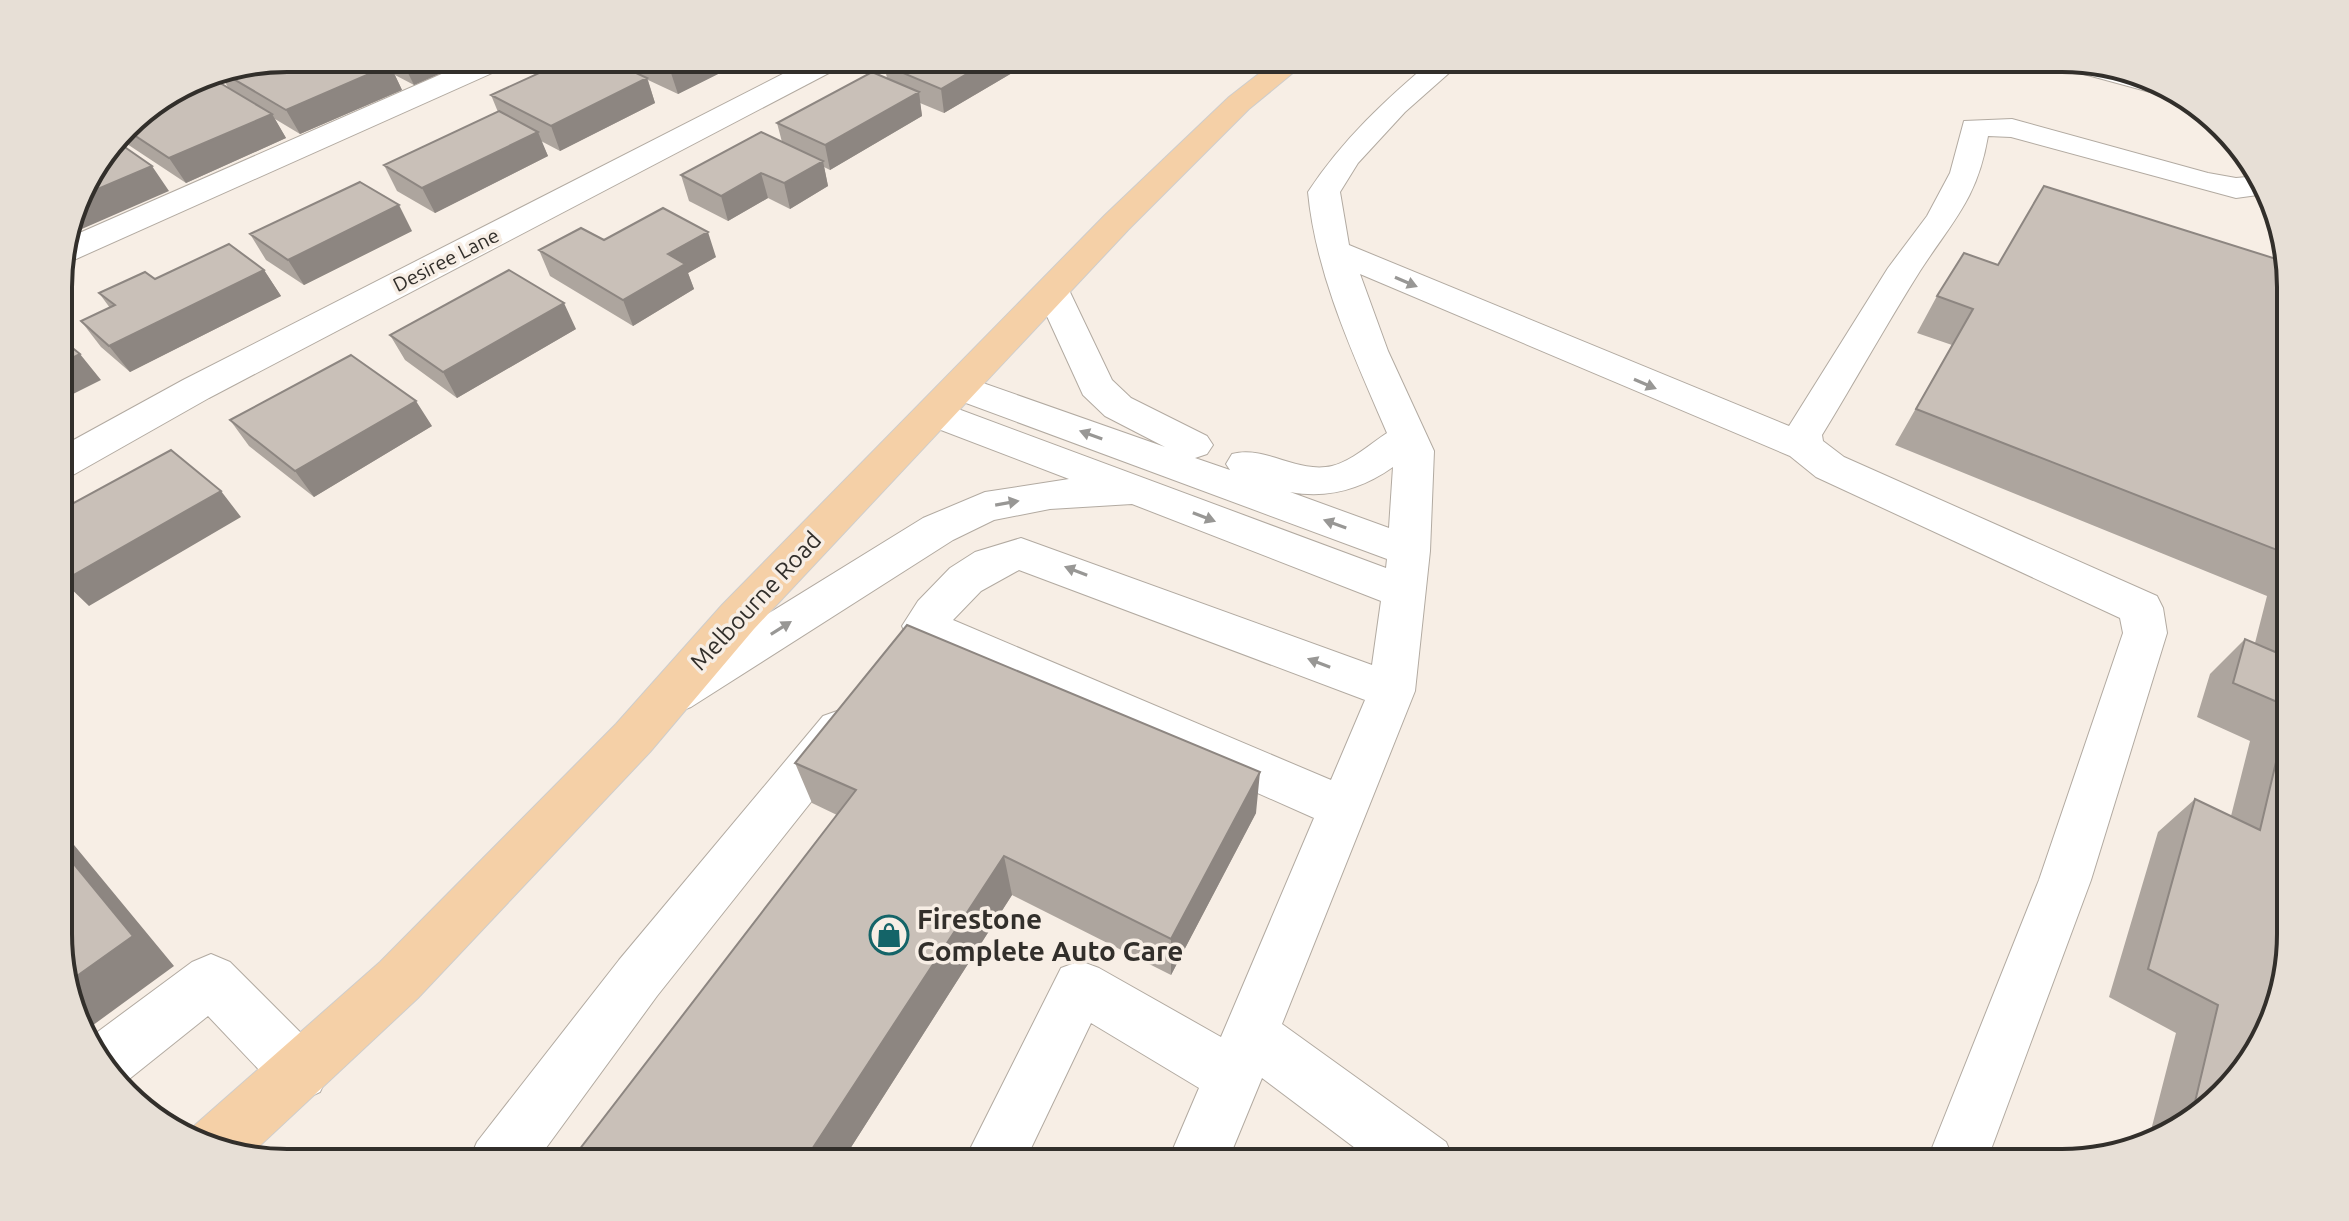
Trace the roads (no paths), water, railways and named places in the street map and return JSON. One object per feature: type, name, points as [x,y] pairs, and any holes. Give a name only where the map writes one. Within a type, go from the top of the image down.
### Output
[{"type":"main road","name":"Melbourne Road","points":[[224,1139],[399,980],[667,699],[738,617],[1052,290],[1239,103],[1279,72]]},
{"type":"street","points":[[76,247],[470,72]]},
{"type":"street","name":"Desiree Lane","points":[[72,458],[196,389],[809,72]]},
{"type":"street","points":[[1203,1149],[1392,691],[1406,572],[1414,451],[1370,351],[1334,251],[1324,192],[1346,158],[1395,106],[1435,72]]},
{"type":"street","points":[[1804,447],[1807,424],[1905,268],[1942,218],[1966,173],[1975,127],[2012,128],[2204,182],[2236,188],[2251,186]]},
{"type":"street","points":[[1334,251],[1804,447],[1830,467],[1885,494],[2141,608],[2145,633],[2065,880],[1961,1149]]},
{"type":"street","points":[[1052,290],[1096,386],[1118,407],[1197,447],[1286,478],[1320,482],[1345,478],[1408,438]]},
{"type":"street","points":[[947,400],[1131,490],[1406,572]]},
{"type":"street","points":[[947,400],[1266,499]]},
{"type":"street","points":[[1197,447],[1266,499],[1406,572]]},
{"type":"street","points":[[667,699],[938,529],[985,507],[1050,495],[1131,490]]},
{"type":"street","points":[[509,1149],[638,978],[957,586],[993,559],[1021,554],[1049,562],[1392,691]]},
{"type":"street","points":[[895,662],[1344,808]]},
{"type":"street","points":[[111,1057],[211,980],[300,1072]]},
{"type":"street","points":[[1000,1149],[1080,987],[1242,1056],[1401,1149]]},
{"type":"place","name":"Firestone Complete Auto Care","points":[[889,935]]}]
